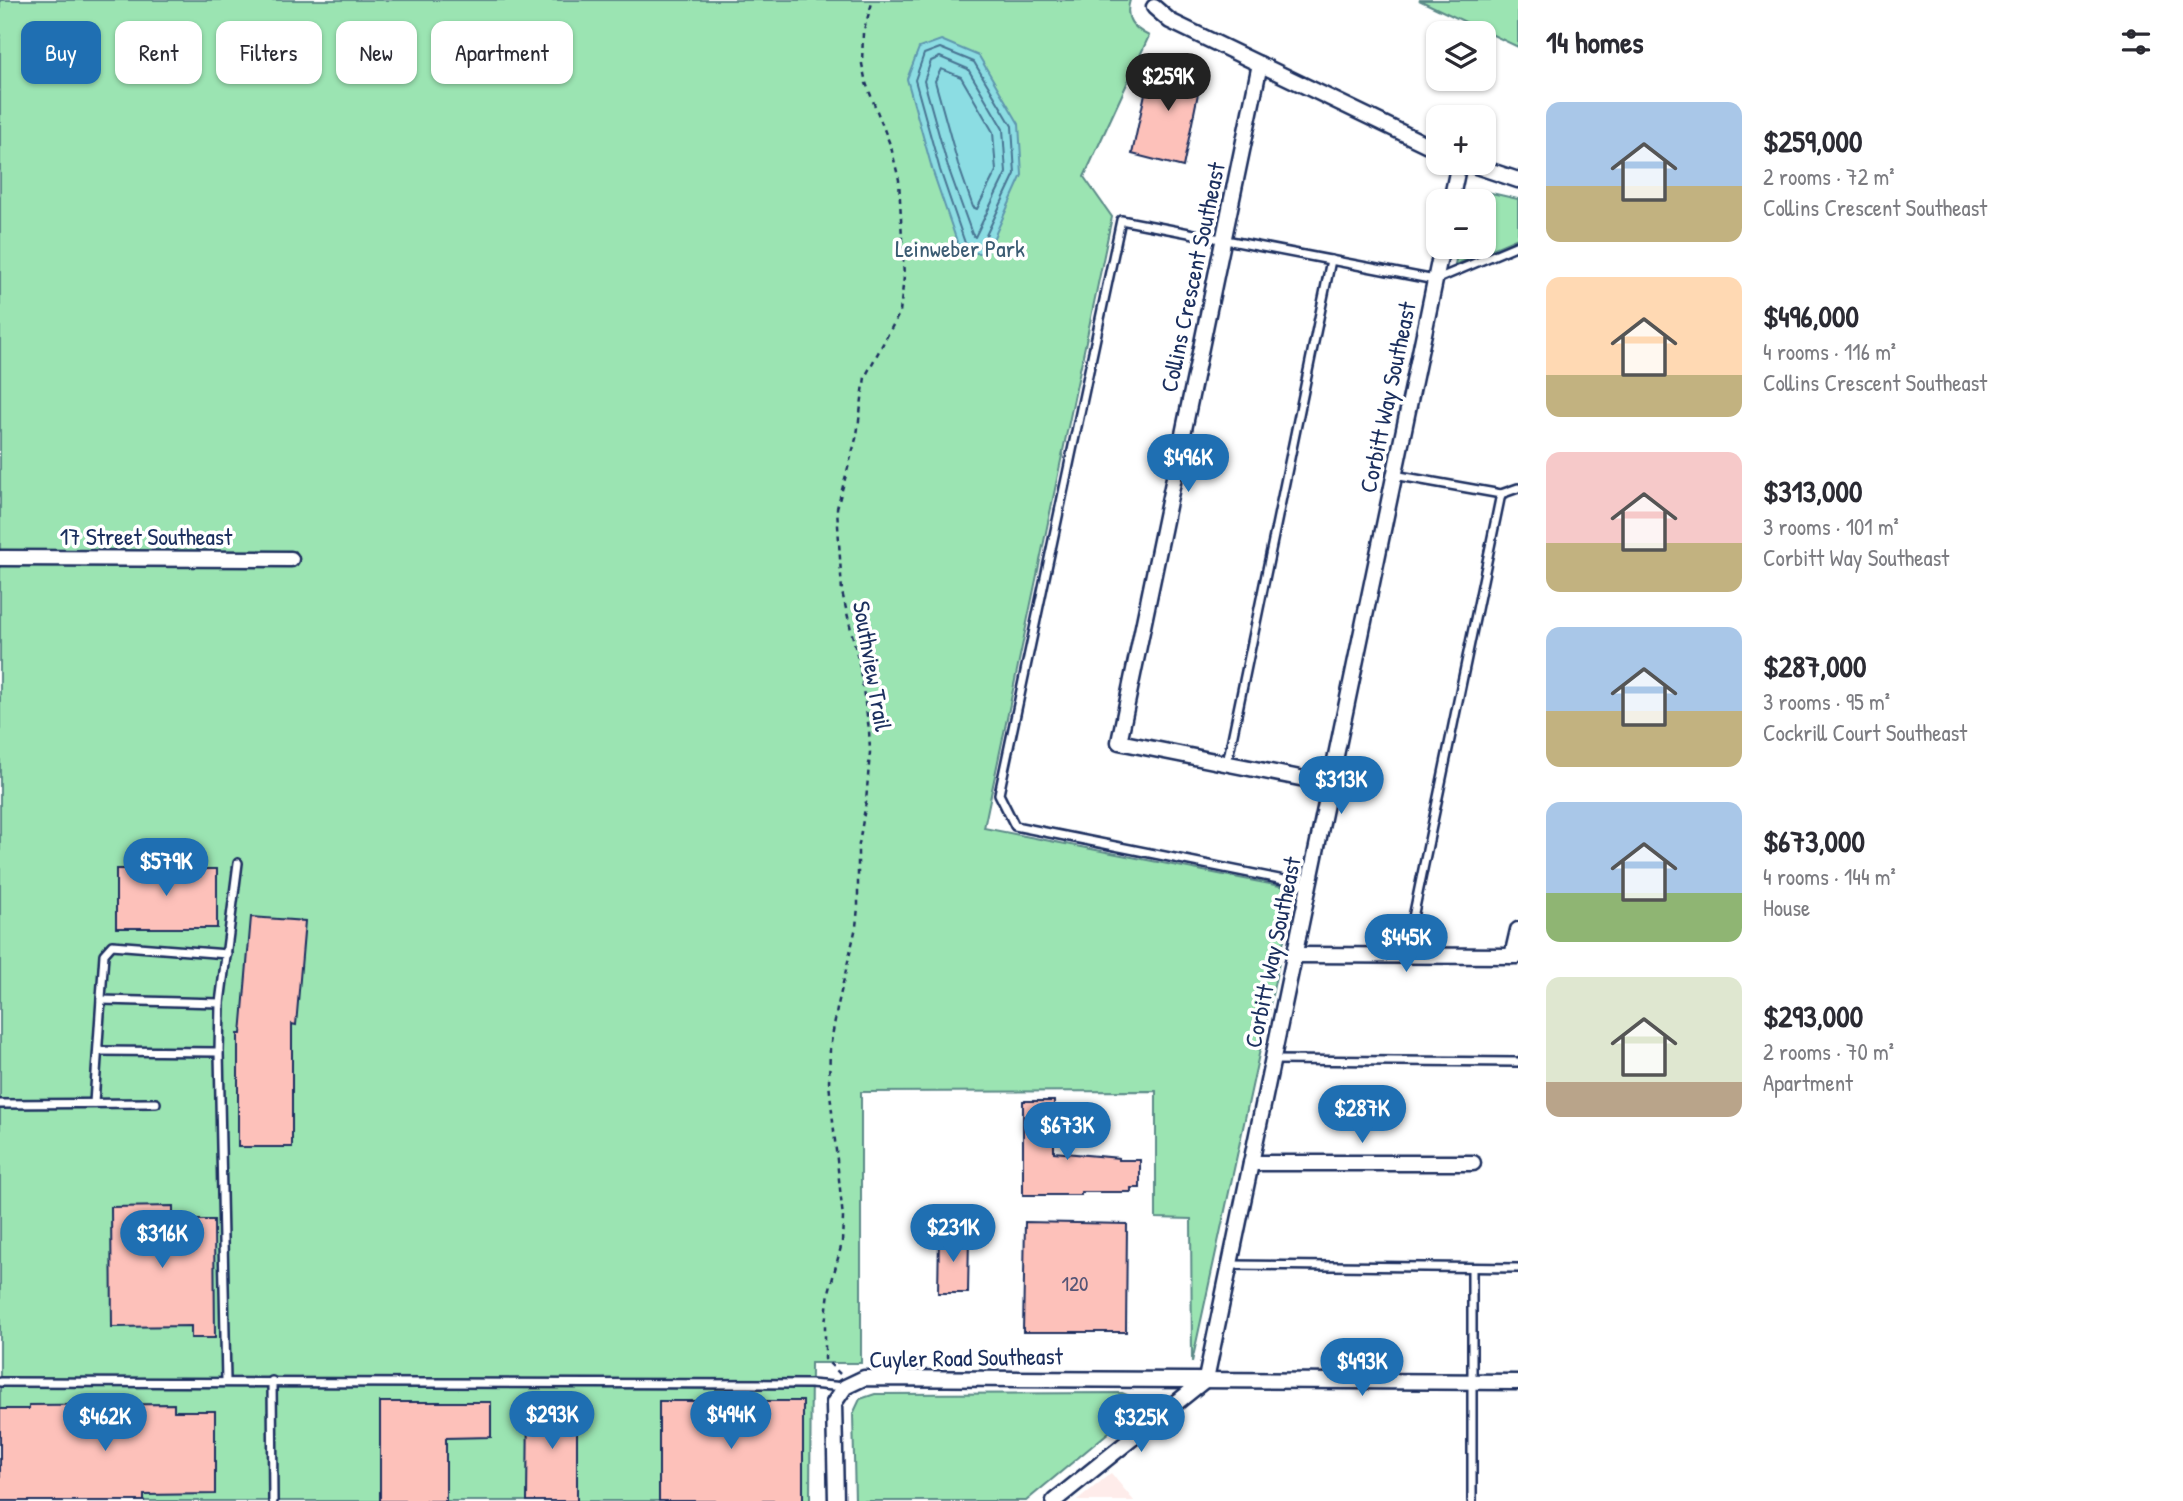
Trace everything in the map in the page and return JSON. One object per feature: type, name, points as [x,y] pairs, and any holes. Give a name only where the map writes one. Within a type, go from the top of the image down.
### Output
[{"type":"street","points":[[1154,7],[1170,21],[1426,144]]},
{"type":"street","name":"Collins Crescent Southeast","points":[[1260,64],[1119,742],[1330,783]]},
{"type":"street","points":[[1496,173],[1518,180]]},
{"type":"street","name":"Corbitt Way Southeast","points":[[1206,1379],[1439,259]]},
{"type":"street","name":"17 Street Southeast","points":[[0,558],[291,559]]},
{"type":"street","points":[[1294,955],[1515,956],[1518,930]]},
{"type":"street","points":[[1251,1163],[1473,1163]]},
{"type":"street","name":"Cuyler Road Southeast","points":[[836,1501],[834,1404],[845,1387],[864,1378],[1518,1382]]},
{"type":"street","points":[[1054,1501],[1206,1379]]},
{"type":"lane","points":[[1309,885],[1015,827],[999,794],[1121,220],[1435,280],[1518,245]]},
{"type":"lane","points":[[1227,763],[1331,260]]},
{"type":"lane","points":[[1394,475],[1501,495],[1518,488]]},
{"type":"lane","points":[[1405,956],[1501,495]]},
{"type":"lane","points":[[226,1381],[220,1003],[238,863]]},
{"type":"lane","points":[[94,1103],[104,954],[112,945],[227,954]]},
{"type":"lane","points":[[101,1000],[220,1003]]},
{"type":"lane","points":[[97,1051],[219,1052]]},
{"type":"lane","points":[[1273,1060],[1518,1062]]},
{"type":"lane","points":[[0,1104],[156,1103]]},
{"type":"lane","points":[[1230,1265],[1518,1268]]},
{"type":"lane","points":[[1472,1268],[1472,1501]]},
{"type":"lane","points":[[272,1381],[273,1501]]},
{"type":"lane","points":[[0,1382],[797,1384],[845,1387]]},
{"type":"path","name":"Southview Trail","points":[[845,1387],[838,1370],[825,1359],[829,1292],[842,1243],[844,1218],[829,1083],[830,1048],[856,927],[858,850],[866,802],[870,752],[859,663],[842,592],[837,508],[857,435],[865,377],[900,312],[904,277],[899,180],[891,147],[866,83],[862,64],[863,33],[872,1]]},
{"type":"shaded area","points":[[1111,1473],[1134,1501],[1077,1501]]},
{"type":"green space","name":"Leinweber Park","points":[[0,0],[1130,0],[1128,13],[1131,22],[1149,36],[1084,177],[1112,217],[984,828],[1295,889],[1192,1362],[1191,1219],[1156,1218],[1156,1091],[861,1092],[861,1363],[811,1363],[810,1501],[0,1501]]},
{"type":"green space","points":[[1419,0],[1518,0],[1518,47],[1496,37],[1496,21],[1463,21]]},
{"type":"green space","points":[[1496,194],[1518,199],[1518,238],[1496,247]]},
{"type":"green space","points":[[1456,259],[1469,259],[1455,265]]},
{"type":"green space","points":[[1122,1393],[1130,1396],[1134,1403],[1133,1412],[1026,1501],[855,1501],[853,1414],[860,1399],[875,1394]]},
{"type":"water","points":[[941,40],[979,56],[1019,124],[1022,175],[987,253],[961,253],[933,172],[907,79],[919,48]]},
{"type":"building","points":[[1152,61],[1203,69],[1183,167],[1132,154]]},
{"type":"building","points":[[116,869],[217,869],[217,928],[116,928]]},
{"type":"building","points":[[251,917],[305,921],[296,1025],[292,1024],[292,1147],[238,1147],[238,1034],[241,1034]]},
{"type":"building","points":[[1023,1101],[1054,1101],[1054,1152],[1140,1160],[1140,1188],[1131,1188],[1131,1192],[1081,1192],[1081,1195],[1023,1195]]},
{"type":"building","points":[[173,1206],[173,1220],[214,1220],[215,1338],[191,1338],[191,1326],[112,1327],[111,1207]]},
{"type":"building","points":[[1025,1222],[1127,1224],[1126,1332],[1023,1332]]},
{"type":"building","points":[[939,1235],[969,1235],[968,1293],[938,1293]]},
{"type":"building","points":[[528,1401],[577,1401],[577,1501],[527,1501]]},
{"type":"building","points":[[659,1401],[803,1401],[803,1501],[659,1501]]},
{"type":"building","points":[[380,1402],[491,1402],[491,1437],[446,1438],[446,1501],[380,1501]]},
{"type":"building","points":[[174,1404],[174,1411],[215,1411],[215,1494],[144,1495],[144,1501],[0,1501],[0,1409],[29,1409],[29,1405]]}]
